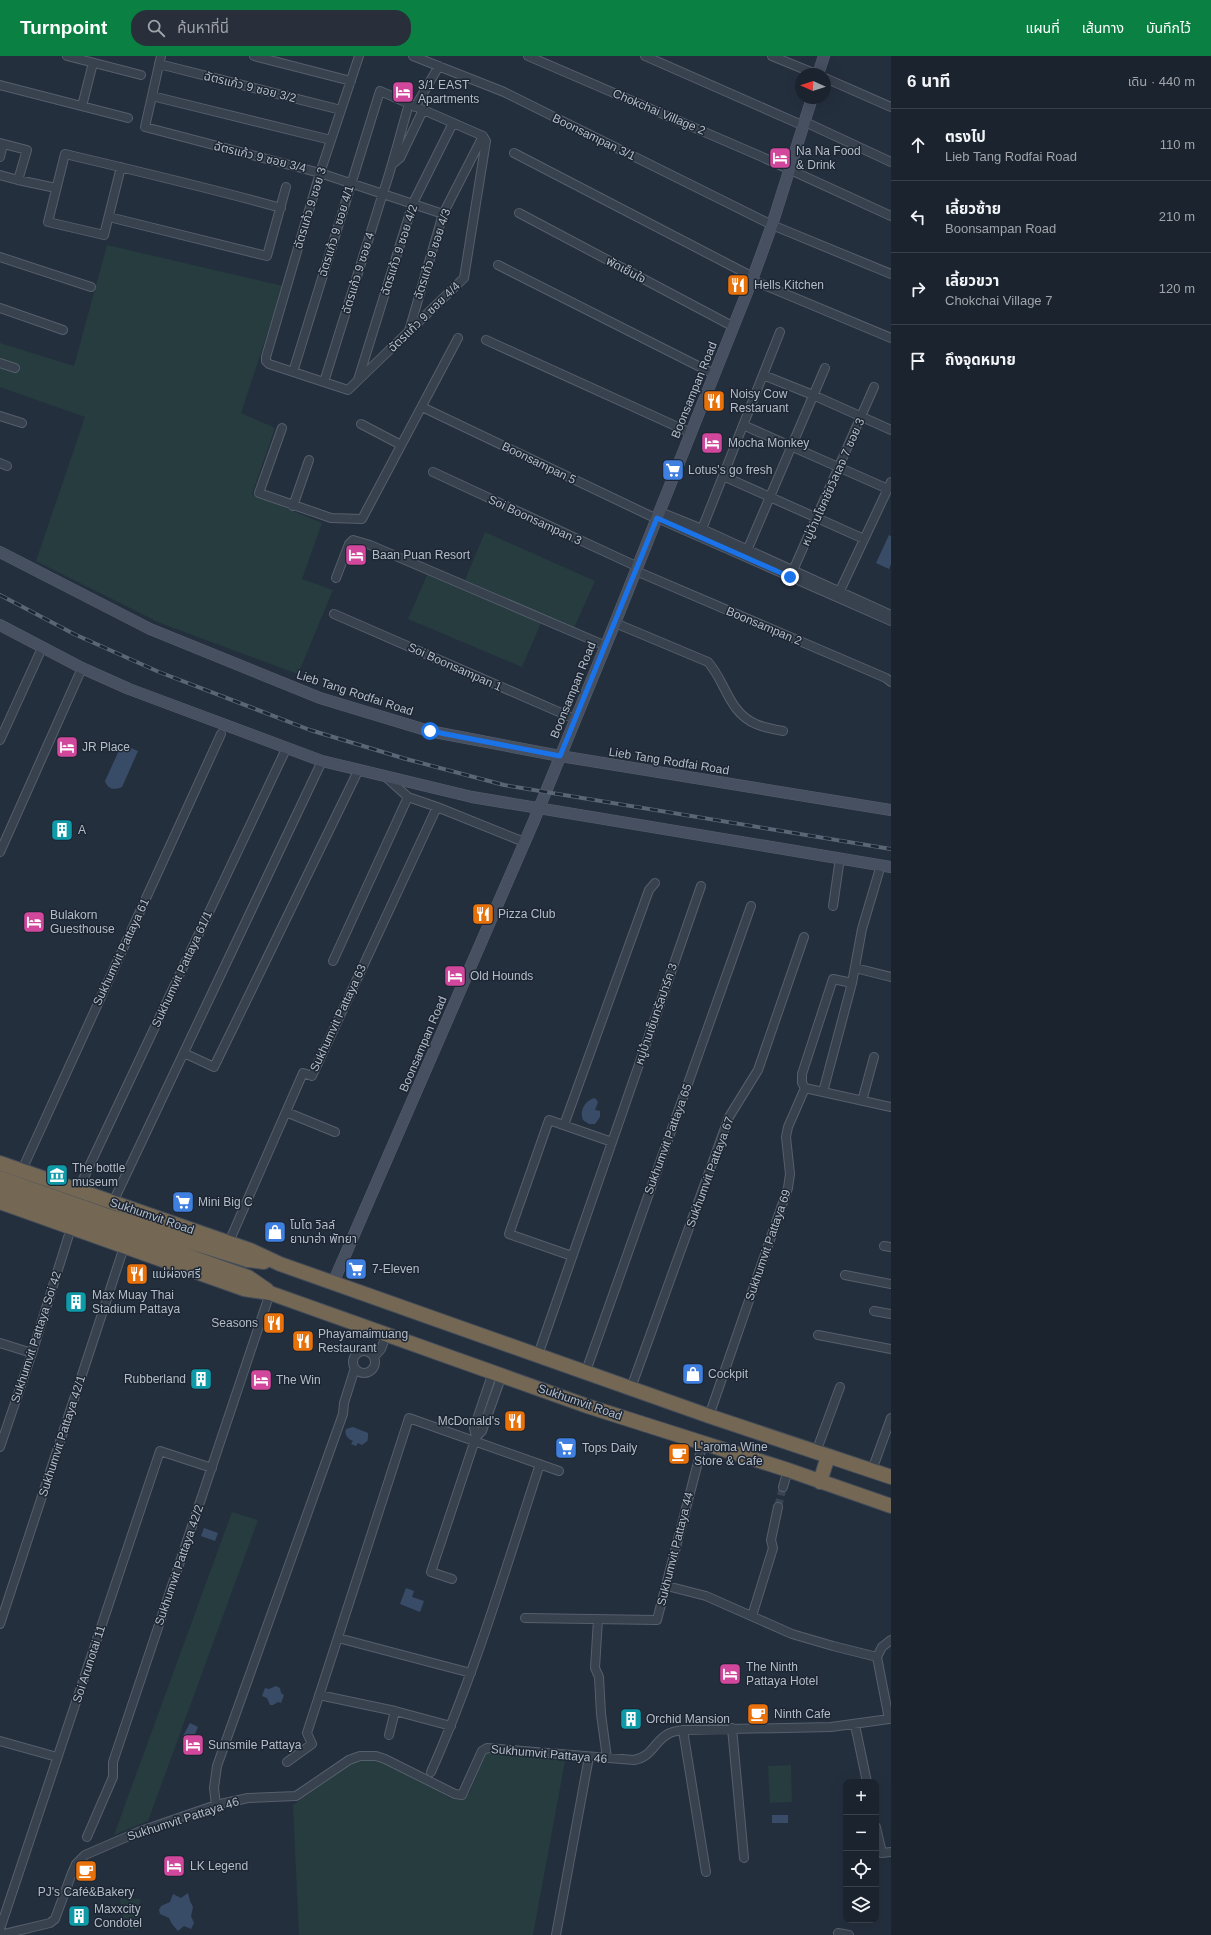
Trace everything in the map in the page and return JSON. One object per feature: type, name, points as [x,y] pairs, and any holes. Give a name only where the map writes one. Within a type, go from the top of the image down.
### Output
[{"type":"highway","name":"Sukhumvit Road","points":[[0,1163],[229,1242],[280,1264],[586,1371],[709,1416],[891,1477]]},
{"type":"highway","name":"Sukhumvit Road","points":[[0,1178],[114,1218],[248,1260],[280,1264]]},
{"type":"highway","name":"Sukhumvit Road","points":[[0,1190],[248,1277],[270,1293]]},
{"type":"highway","name":"Sukhumvit Road","points":[[0,1202],[244,1289],[270,1293],[386,1336],[586,1406],[788,1470],[891,1506]]},
{"type":"highway","points":[[820,1482],[822,1454]]},
{"type":"street","points":[[67,56],[140,75]]},
{"type":"street","points":[[254,56],[351,81]]},
{"type":"street","name":"ฉัตรแก้ว 9 ซอย 3","points":[[293,372],[266,361],[320,173],[359,56]]},
{"type":"street","name":"Boonsampan 3/1","points":[[413,56],[504,92],[772,225],[891,274]]},
{"type":"street","name":"Chokchai Village 2","points":[[528,56],[790,169],[891,216]]},
{"type":"street","points":[[645,56],[891,162]]},
{"type":"street","points":[[772,56],[802,68]]},
{"type":"street","points":[[819,68],[824,56]]},
{"type":"street","points":[[160,60],[152,96],[331,140]]},
{"type":"street","name":"ฉัตรแก้ว 9 ซอย 3/2","points":[[160,60],[341,110]]},
{"type":"street","points":[[82,106],[93,63]]},
{"type":"street","name":"ฉัตรแก้ว 9 ซอย 4","points":[[324,382],[382,193],[394,163],[395,152],[412,105],[439,66]]},
{"type":"street","points":[[831,81],[891,107]]},
{"type":"street","points":[[0,85],[128,118]]},
{"type":"street","name":"ฉัตรแก้ว 9 ซอย 4/1","points":[[293,372],[350,182],[380,91],[412,105]]},
{"type":"street","name":"ฉัตรแก้ว 9 ซอย 3/4","points":[[152,96],[145,128],[320,173],[413,202],[443,214]]},
{"type":"street","name":"Boonsampan Road","points":[[333,1283],[539,809],[606,646],[734,327],[772,225],[810,104]]},
{"type":"street","points":[[412,105],[483,136]]},
{"type":"street","name":"ฉัตรแก้ว 9 ซอย 4","points":[[394,163],[400,158],[424,110]]},
{"type":"street","name":"ฉัตรแก้ว 9 ซอย 4/2","points":[[357,382],[413,202],[453,123]]},
{"type":"street","name":"ฉัตรแก้ว 9 ซอย 4/3","points":[[408,332],[443,214],[483,136]]},
{"type":"street","name":"ฉัตรแก้ว 9 ซอย 4/4","points":[[324,382],[348,390],[464,278],[486,141],[483,136]]},
{"type":"street","points":[[0,157],[2,144],[27,150],[18,180]]},
{"type":"street","points":[[514,153],[752,279],[891,338]]},
{"type":"street","points":[[121,167],[104,235],[48,222],[65,154],[121,167],[281,208]]},
{"type":"street","points":[[0,175],[56,188]]},
{"type":"street","points":[[109,217],[267,256],[286,187]]},
{"type":"street","name":"พัดเย็นใจ","points":[[519,213],[734,327]]},
{"type":"street","points":[[0,257],[91,287]]},
{"type":"street","points":[[498,265],[714,374]]},
{"type":"street","points":[[0,308],[63,330]]},
{"type":"street","points":[[700,533],[780,332]]},
{"type":"street","points":[[282,428],[260,493],[293,506],[331,518],[362,518],[458,338]]},
{"type":"street","points":[[486,340],[691,433]]},
{"type":"street","points":[[0,363],[15,368]]},
{"type":"street","points":[[746,553],[825,368]]},
{"type":"street","points":[[293,372],[324,382]]},
{"type":"street","points":[[764,374],[891,430]]},
{"type":"street","name":"หมู่บ้านโชคชัยวิลเลจ 7 ซอย 3","points":[[792,574],[874,387]]},
{"type":"street","name":"Boonsampan 5","points":[[422,407],[658,516],[746,553],[838,595],[890,616]]},
{"type":"street","points":[[0,416],[22,423]]},
{"type":"street","points":[[361,424],[401,445]]},
{"type":"street","points":[[743,425],[792,445],[839,467],[889,485],[838,595]]},
{"type":"street","points":[[293,506],[309,460]]},
{"type":"street","name":"Soi Boonsampan 3","points":[[433,472],[637,569]]},
{"type":"street","points":[[723,476],[864,539]]},
{"type":"street","points":[[336,578],[349,544],[354,540],[370,545],[606,646]]},
{"type":"street","name":"Lieb Tang Rodfai Road","points":[[0,552],[150,629],[320,698],[430,731],[560,756],[891,810]]},
{"type":"street","name":"Boonsampan 2","points":[[637,569],[886,678],[891,682]]},
{"type":"street","name":"Soi Boonsampan 1","points":[[334,614],[575,719]]},
{"type":"street","points":[[615,623],[708,662],[716,670],[731,703],[740,715],[756,724],[783,731]]},
{"type":"street","points":[[0,625],[82,668],[129,688],[286,749],[358,771],[472,797],[886,866],[862,929],[852,984],[823,1092]]},
{"type":"street","points":[[0,740],[42,648]]},
{"type":"street","points":[[0,852],[82,668]]},
{"type":"street","name":"Sukhumvit Pattaya 61","points":[[22,1170],[221,734]]},
{"type":"street","name":"Sukhumvit Pattaya 61/1","points":[[78,1190],[286,749]]},
{"type":"street","points":[[113,1202],[322,761]]},
{"type":"street","points":[[184,1053],[214,1067],[358,771]]},
{"type":"street","points":[[387,778],[408,798],[437,807],[524,842]]},
{"type":"street","points":[[333,961],[408,798]]},
{"type":"street","name":"Sukhumvit Pattaya 63","points":[[229,1242],[303,1073],[312,1076],[437,807]]},
{"type":"street","points":[[833,906],[840,858]]},
{"type":"street","points":[[564,1125],[649,890],[655,883]]},
{"type":"street","name":"หมู่บ้านเซ็นทรัลปาร์ค 3","points":[[538,1355],[701,886]]},
{"type":"street","name":"Sukhumvit Pattaya 65","points":[[586,1371],[751,906]]},
{"type":"street","name":"Sukhumvit Pattaya 67","points":[[631,1388],[729,1117],[758,1070],[804,937]]},
{"type":"street","points":[[855,968],[891,977]]},
{"type":"street","points":[[852,984],[833,979],[802,1074],[802,1083],[806,1088],[891,1107]]},
{"type":"street","points":[[862,1101],[874,1057]]},
{"type":"street","name":"Sukhumvit Pattaya 69","points":[[709,1416],[788,1188],[790,1174],[786,1137],[788,1127],[806,1088]]},
{"type":"street","points":[[286,1112],[335,1132]]},
{"type":"street","points":[[572,1256],[509,1234],[550,1120],[612,1142]]},
{"type":"street","name":"Sukhumvit Pattaya Soi 42","points":[[0,1447],[32,1353],[71,1228]]},
{"type":"street","name":"Sukhumvit Pattaya 42/1","points":[[0,1624],[124,1247]]},
{"type":"street","points":[[845,1275],[891,1284]]},
{"type":"street","name":"Sukhumvit Pattaya 42/2","points":[[87,1837],[113,1777],[113,1762],[270,1293]]},
{"type":"street","points":[[874,1311],[891,1314]]},
{"type":"street","points":[[818,1335],[891,1349]]},
{"type":"street","points":[[374,1357],[381,1349],[386,1336]]},
{"type":"street","points":[[0,1343],[32,1353]]},
{"type":"street","points":[[216,1805],[214,1788],[217,1766],[343,1414],[344,1403],[355,1368],[354,1360],[357,1354],[364,1351],[374,1357],[375,1363],[372,1369],[363,1373],[350,1384]]},
{"type":"street","points":[[355,1368],[363,1373]]},
{"type":"street","points":[[452,1580],[431,1572],[475,1440],[482,1431],[497,1374]]},
{"type":"street","points":[[822,1454],[840,1387]]},
{"type":"street","points":[[287,1762],[312,1744],[307,1733],[409,1418],[475,1440],[559,1471]]},
{"type":"street","points":[[872,1470],[891,1418]]},
{"type":"street","name":"Sukhumvit Pattaya 44","points":[[525,1618],[657,1620],[667,1586],[689,1492],[703,1443]]},
{"type":"street","name":"Soi Arunotai 11","points":[[0,1929],[160,1451],[212,1468]]},
{"type":"street","points":[[430,1772],[451,1726],[471,1673],[540,1464]]},
{"type":"street","points":[[783,1487],[788,1470]]},
{"type":"street","points":[[752,1616],[773,1548],[771,1540],[778,1507]]},
{"type":"street","points":[[667,1586],[706,1596],[792,1634],[877,1657],[882,1647],[891,1640]]},
{"type":"street","points":[[598,1619],[595,1668],[599,1677],[601,1714],[607,1758]]},
{"type":"street","points":[[338,1638],[471,1673]]},
{"type":"street","name":"Sukhumvit Pattaya 46","points":[[0,1935],[50,1923],[55,1919],[76,1864],[85,1855],[138,1832],[216,1805],[248,1798],[296,1796],[349,1760],[360,1756],[376,1756],[385,1759],[455,1794],[462,1795],[484,1749],[589,1757],[639,1759],[650,1753],[662,1737],[670,1732],[732,1728],[855,1725],[890,1720],[877,1657]]},
{"type":"street","points":[[320,1695],[395,1711],[451,1726]]},
{"type":"street","points":[[389,1735],[395,1711]]},
{"type":"street","points":[[855,1725],[866,1779]]},
{"type":"street","points":[[732,1728],[744,1858]]},
{"type":"street","points":[[683,1730],[706,1872]]},
{"type":"street","points":[[0,1741],[57,1757]]},
{"type":"street","points":[[556,1935],[589,1757]]},
{"type":"street","points":[[879,1840],[882,1853],[891,1852]]},
{"type":"street","points":[[838,1933],[849,1935]]},
{"type":"green space","points":[[107,245],[283,286],[241,413],[275,428],[252,494],[322,523],[302,579],[333,590],[298,674],[160,623],[36,561],[85,417],[0,387],[0,343],[74,366]]},
{"type":"green space","points":[[485,532],[595,581],[574,628],[465,580]]},
{"type":"green space","points":[[427,575],[541,623],[522,667],[408,619]]},
{"type":"green space","points":[[232,1512],[258,1520],[148,1821],[114,1835]]},
{"type":"green space","points":[[486,1752],[565,1761],[533,1935],[299,1935],[293,1805],[353,1762],[364,1758],[377,1758],[452,1799],[463,1800],[470,1792]]},
{"type":"green space","points":[[791,1765],[792,1802],[770,1803],[768,1766]]},
{"type":"green space","points":[[120,1899],[140,1899],[139,1929],[124,1930]]},
{"type":"water","points":[[889,535],[891,536],[891,564],[889,569],[876,563]]},
{"type":"water","points":[[122,744],[138,751],[122,787],[117,789],[110,788],[105,781]]},
{"type":"water","points":[[595,1098],[598,1102],[595,1110],[600,1111],[600,1117],[595,1124],[589,1124],[583,1120],[582,1110],[588,1101]]},
{"type":"water","points":[[260,1375],[267,1377],[262,1391],[255,1388]]},
{"type":"water","points":[[353,1427],[368,1433],[367,1441],[362,1445],[358,1443],[356,1446],[351,1444],[353,1441],[346,1435],[346,1429]]},
{"type":"water","points":[[204,1528],[218,1533],[215,1541],[201,1536]]},
{"type":"water","points":[[406,1588],[414,1591],[412,1597],[424,1601],[420,1612],[400,1604]]},
{"type":"water","points":[[276,1686],[280,1688],[281,1693],[284,1695],[281,1703],[278,1702],[270,1705],[267,1698],[262,1696],[265,1688],[269,1689]]},
{"type":"water","points":[[190,1723],[198,1727],[192,1741],[183,1736]]},
{"type":"water","points":[[772,1815],[788,1815],[788,1823],[772,1823]]},
{"type":"water","points":[[188,1893],[193,1907],[191,1916],[194,1923],[191,1929],[184,1926],[178,1931],[169,1918],[160,1914],[159,1910],[161,1906],[170,1902],[173,1894],[181,1898]]},
{"type":"tunnel","points":[[778,1507],[783,1487]]},
{"type":"railway","points":[[0,595],[74,634],[159,672],[310,730],[406,759],[504,785],[891,849]]},
{"type":"place","name":"3/1 EAST Apartments","points":[[403,92]]},
{"type":"place","name":"Na Na Food & Drink","points":[[780,158]]},
{"type":"place","name":"Hells Kitchen","points":[[738,285]]},
{"type":"place","name":"Noisy Cow Restaruant","points":[[714,401]]},
{"type":"place","name":"Mocha Monkey","points":[[712,443]]},
{"type":"place","name":"Lotus's go fresh","points":[[673,470]]},
{"type":"place","name":"Baan Puan Resort","points":[[356,555]]},
{"type":"place","name":"JR Place","points":[[67,747]]},
{"type":"place","name":"A","points":[[62,830]]},
{"type":"place","name":"Pizza Club","points":[[483,914]]},
{"type":"place","name":"Bulakorn Guesthouse","points":[[34,922]]},
{"type":"place","name":"Old Hounds","points":[[455,976]]},
{"type":"place","name":"The bottle museum","points":[[57,1175]]},
{"type":"place","name":"Mini Big C","points":[[183,1202]]},
{"type":"place","name":"โมโต วิลล์ ยามาฮ่า พัทยา","points":[[275,1232]]},
{"type":"place","name":"7-Eleven","points":[[356,1269]]},
{"type":"place","name":"แม่ผ่องศรี","points":[[137,1274]]},
{"type":"place","name":"Max Muay Thai Stadium Pattaya","points":[[76,1302]]},
{"type":"place","name":"Seasons","points":[[274,1323]]},
{"type":"place","name":"Phayamaimuang Restaurant","points":[[303,1341]]},
{"type":"place","name":"Cockpit","points":[[693,1374]]},
{"type":"place","name":"Rubberland","points":[[201,1379]]},
{"type":"place","name":"The Win","points":[[261,1380]]},
{"type":"place","name":"McDonald's","points":[[515,1421]]},
{"type":"place","name":"Tops Daily","points":[[566,1448]]},
{"type":"place","name":"L'aroma Wine Store & Cafe","points":[[679,1454]]},
{"type":"place","name":"The Ninth Pattaya Hotel","points":[[730,1674]]},
{"type":"place","name":"Ninth Cafe","points":[[758,1714]]},
{"type":"place","name":"Orchid Mansion","points":[[631,1719]]},
{"type":"place","name":"Sunsmile Pattaya","points":[[193,1745]]},
{"type":"place","name":"LK Legend","points":[[174,1866]]},
{"type":"place","name":"PJ's Café&Bakery","points":[[86,1871]]},
{"type":"place","name":"Maxxcity Condotel","points":[[79,1916]]},
{"type":"route","points":[[430,731],[560,756],[657,518],[790,577]]}]
